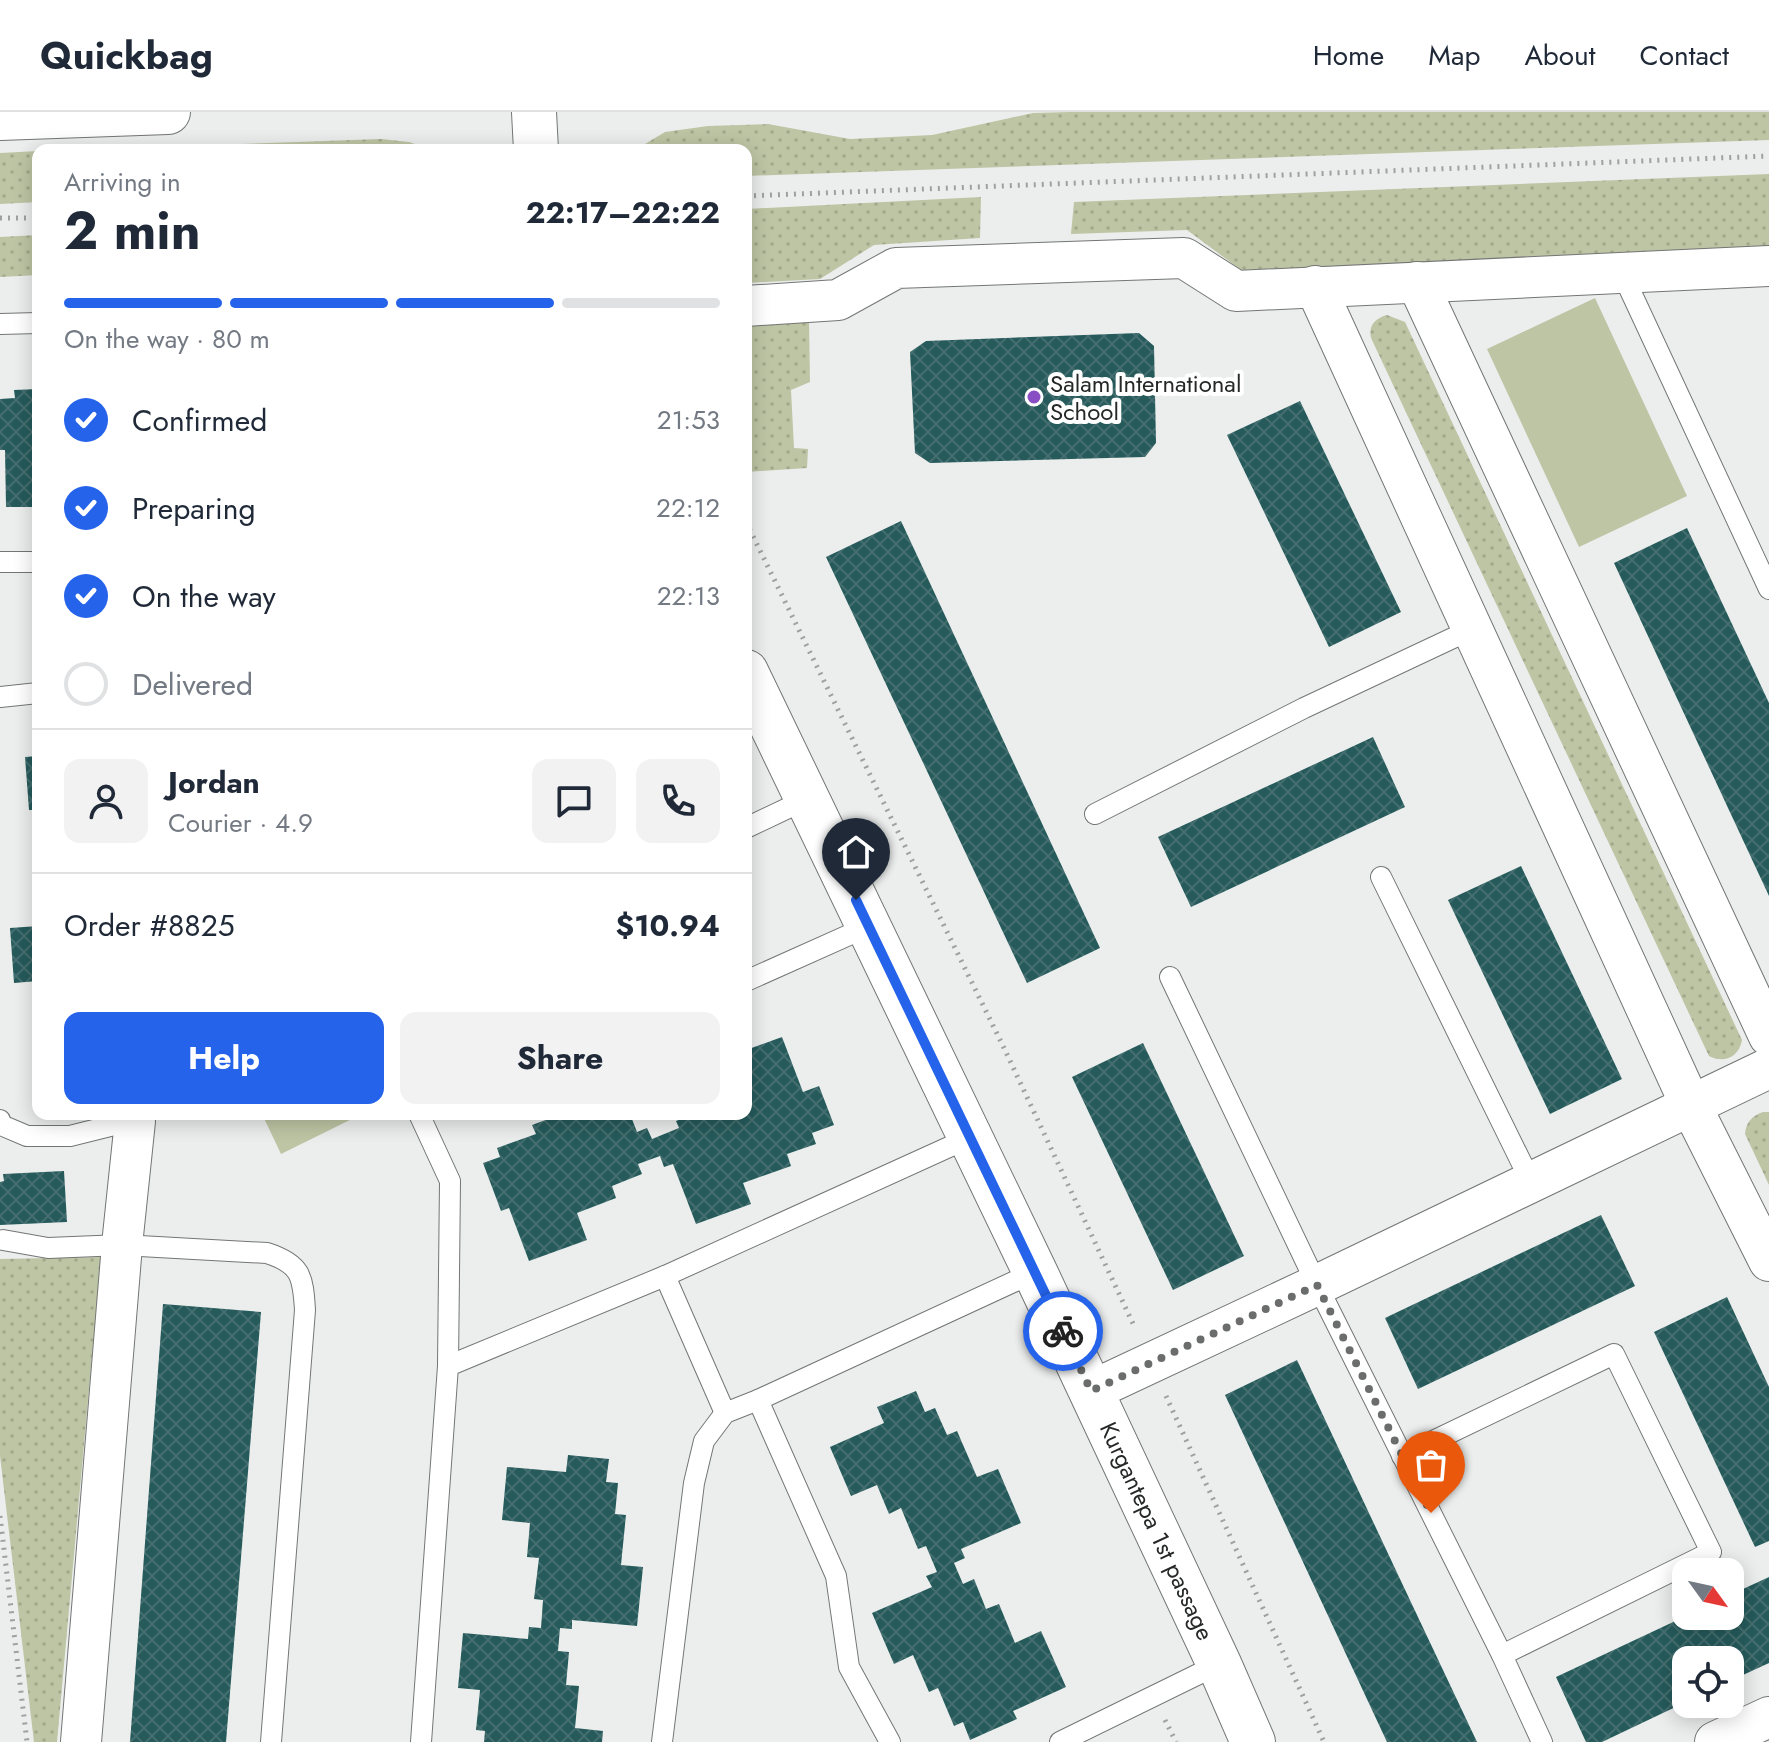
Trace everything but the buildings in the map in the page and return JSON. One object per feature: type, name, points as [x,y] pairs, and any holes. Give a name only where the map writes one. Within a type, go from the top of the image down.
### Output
[{"type":"street","points":[[0,118],[168,112]]},
{"type":"street","points":[[534,112],[536,144]]},
{"type":"street","points":[[752,306],[838,300],[896,268],[911,267],[1184,258],[1236,291],[1769,266]]},
{"type":"street","points":[[1417,282],[1769,1036]]},
{"type":"street","points":[[1315,286],[1691,1106],[1769,1261]]},
{"type":"street","name":"Kurgantepa 1st passage","points":[[752,684],[1035,1272],[1253,1742]]},
{"type":"street","points":[[1091,1391],[1769,1068]]},
{"type":"street","points":[[81,1742],[122,1245],[142,1120]]},
{"type":"street","points":[[1715,1742],[1769,1717]]},
{"type":"lane","points":[[1622,273],[1769,589]]},
{"type":"lane","points":[[0,324],[32,323]]},
{"type":"lane","points":[[0,562],[32,562]]},
{"type":"lane","points":[[1095,814],[1304,708],[1472,629]]},
{"type":"lane","points":[[0,697],[32,694]]},
{"type":"lane","points":[[752,825],[807,799]]},
{"type":"lane","points":[[1381,877],[1531,1182]]},
{"type":"lane","points":[[752,978],[869,926]]},
{"type":"lane","points":[[1170,977],[1317,1285],[1502,1655],[1542,1742]]},
{"type":"lane","points":[[0,1120],[1,1125],[27,1136],[70,1136],[131,1120]]},
{"type":"lane","points":[[421,1742],[448,1366],[450,1181],[422,1120]]},
{"type":"lane","points":[[448,1366],[665,1276],[971,1137]]},
{"type":"lane","points":[[3,1240],[48,1248],[122,1245],[267,1253],[286,1259],[299,1270],[305,1310],[271,1742]]},
{"type":"lane","points":[[662,1742],[694,1483],[704,1441],[725,1413],[1035,1272]]},
{"type":"lane","points":[[665,1276],[725,1413]]},
{"type":"lane","points":[[1402,1456],[1614,1354],[1711,1552],[1502,1655]]},
{"type":"lane","points":[[758,1400],[836,1576],[849,1667],[890,1742]]},
{"type":"lane","points":[[1060,1742],[1219,1664]]},
{"type":"path","points":[[752,196],[1769,156]]},
{"type":"path","points":[[0,218],[32,218]]},
{"type":"path","points":[[752,534],[1005,1050],[1324,1742]]},
{"type":"path","points":[[0,1516],[27,1742]]},
{"type":"green space","points":[[1769,112],[1769,140],[752,176],[752,144],[645,144],[665,132],[708,126],[768,124],[850,139],[932,135],[1033,113]]},
{"type":"green space","points":[[381,139],[415,144],[242,144]]},
{"type":"green space","points":[[32,151],[32,202],[0,204],[0,153]]},
{"type":"green space","points":[[1769,174],[1769,250],[1241,270],[1187,230],[1071,234],[1074,202]]},
{"type":"green space","points":[[981,197],[980,238],[874,245],[820,279],[752,283],[752,209]]},
{"type":"green space","points":[[32,235],[32,275],[0,277],[0,237]]},
{"type":"green space","points":[[1595,298],[1687,496],[1579,547],[1487,349]]},
{"type":"green space","points":[[1387,315],[1405,322],[1742,1040],[1738,1051],[1730,1057],[1720,1059],[1709,1056],[1371,338],[1374,323]]},
{"type":"green space","points":[[809,320],[810,382],[791,390],[794,448],[808,449],[807,468],[752,472],[752,323]]},
{"type":"green space","points":[[1769,1112],[1769,1185],[1745,1134],[1750,1120]]},
{"type":"green space","points":[[265,1120],[350,1120],[281,1154]]},
{"type":"green space","points":[[101,1257],[57,1742],[34,1742],[0,1456],[0,1259]]},
{"type":"way so far","points":[[1063,1331],[1091,1391],[1317,1285],[1431,1513]]},
{"type":"place","name":"Salam International School","points":[[1034,397]]},
{"type":"route","points":[[856,900],[1063,1331]]}]
